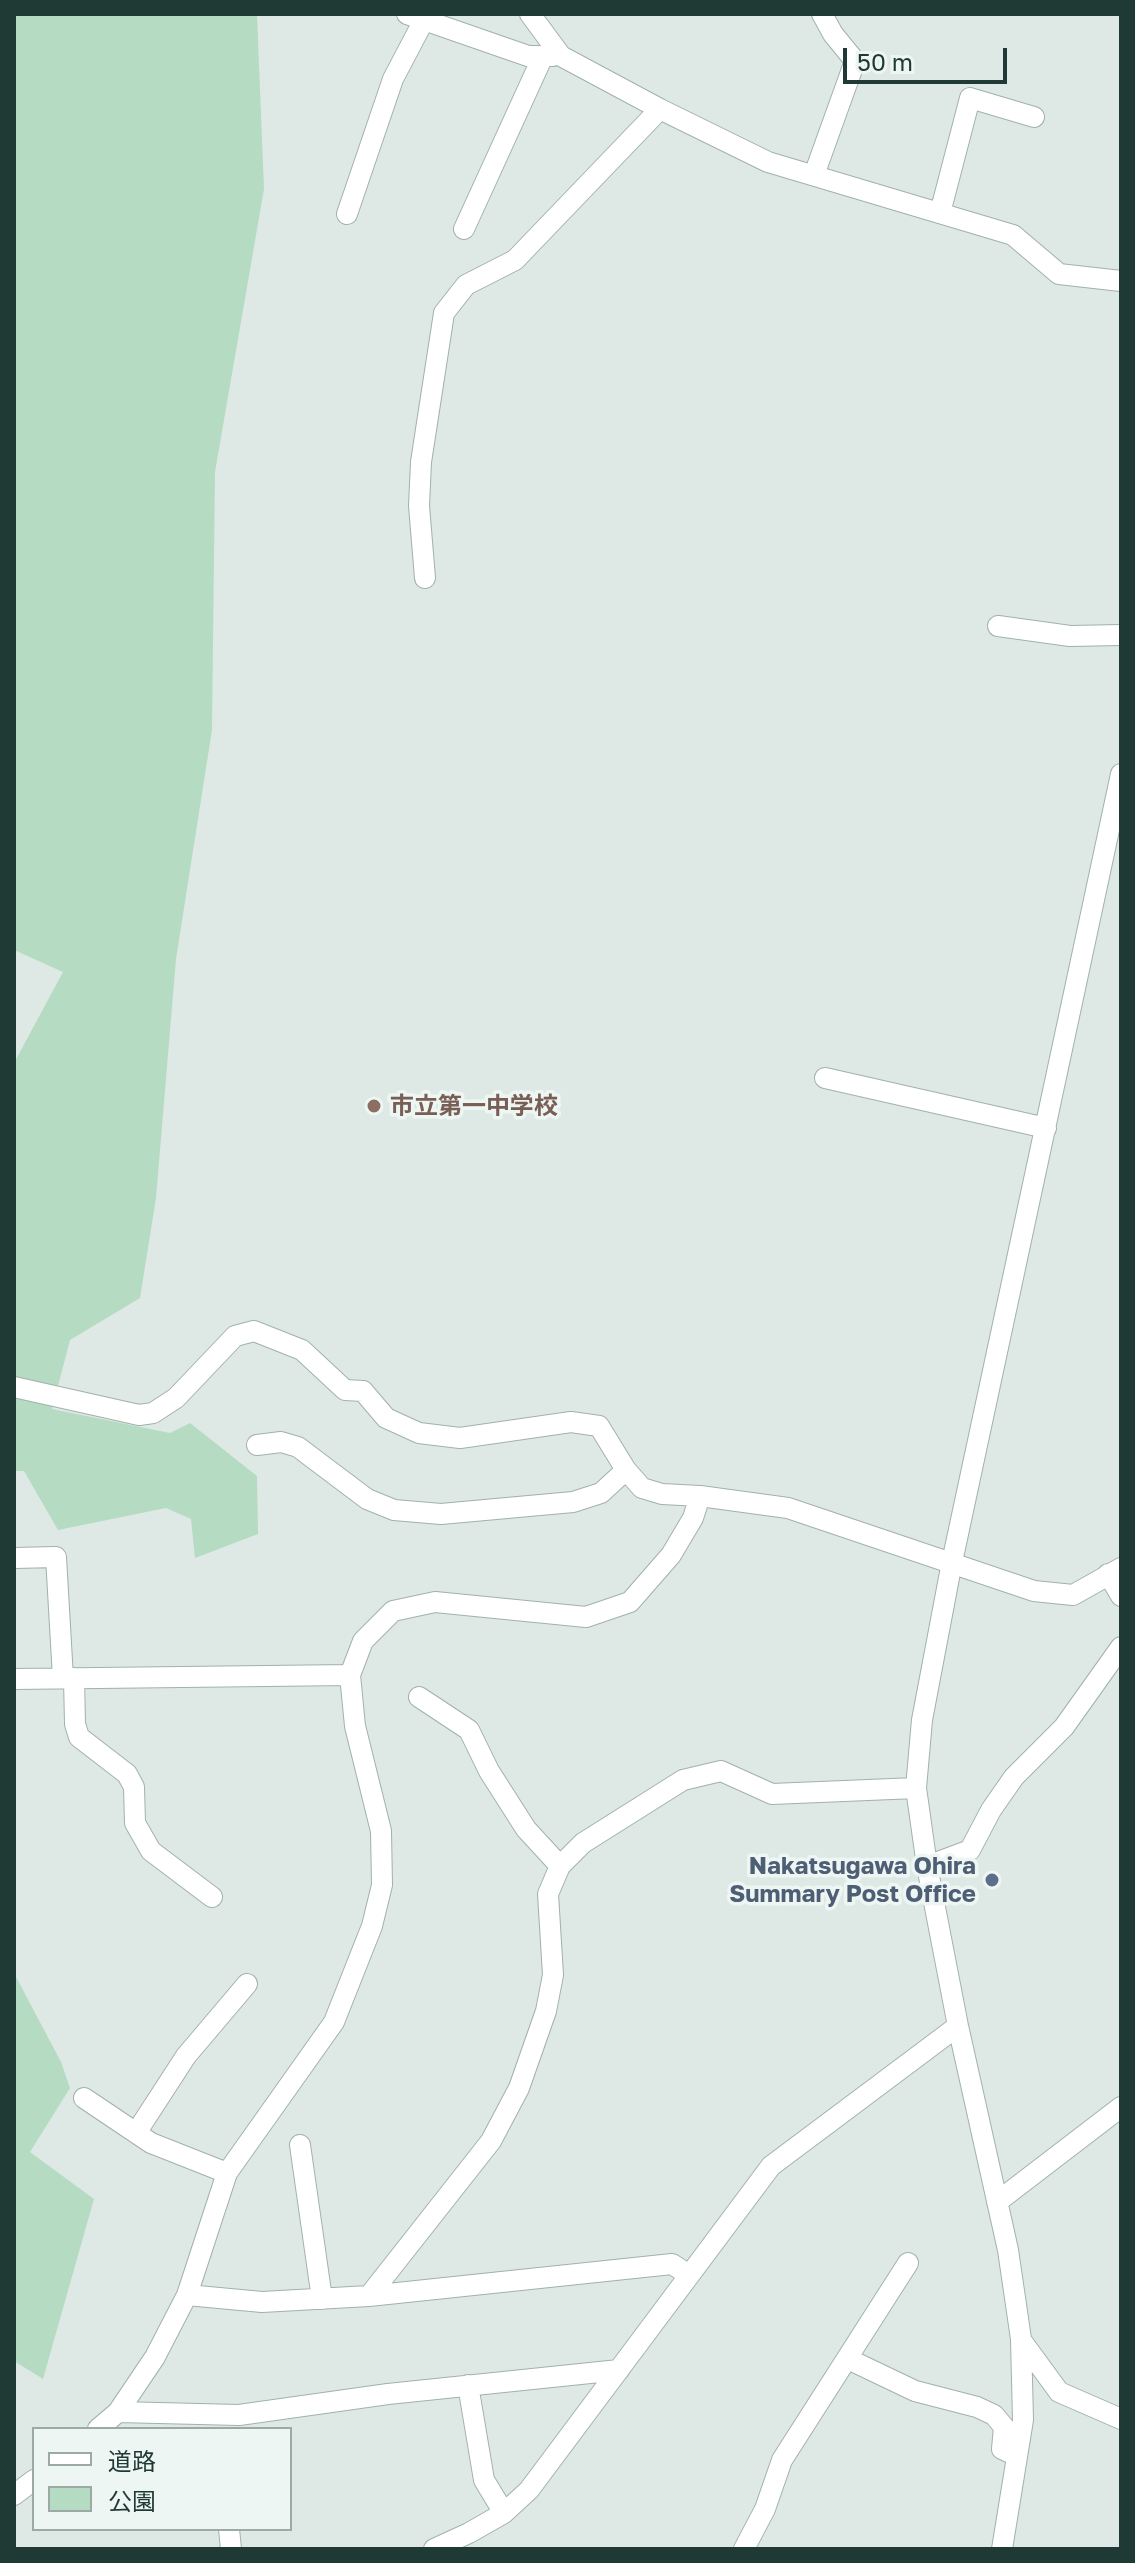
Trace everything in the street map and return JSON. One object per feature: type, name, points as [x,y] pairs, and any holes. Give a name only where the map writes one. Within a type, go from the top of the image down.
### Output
[{"type":"street","points":[[530,14],[552,56]]},
{"type":"street","points":[[814,175],[855,61],[833,34],[822,14]]},
{"type":"street","points":[[347,214],[415,17],[528,56],[552,56],[768,162],[1013,235],[1059,274],[1121,281]]},
{"type":"street","points":[[464,229],[552,56]]},
{"type":"street","points":[[940,213],[970,98],[1034,117]]},
{"type":"street","points":[[425,578],[419,506],[421,462],[444,313],[466,285],[515,260],[660,109]]},
{"type":"street","points":[[998,626],[1070,636],[1121,635]]},
{"type":"street","points":[[1002,2549],[1023,2420],[1021,2339],[1008,2250],[958,2026],[927,1866],[916,1788],[922,1720],[952,1562],[1121,774]]},
{"type":"street","points":[[825,1078],[1046,1128]]},
{"type":"street","points":[[14,1387],[139,1415],[153,1413],[176,1398],[235,1336],[254,1331],[302,1350],[345,1390],[363,1391],[386,1418],[400,1427],[419,1433],[460,1438],[571,1422],[599,1426],[626,1470],[642,1488],[662,1494],[788,1508],[1034,1591],[1073,1595],[1115,1571],[1121,1596]]},
{"type":"street","points":[[257,1445],[281,1442],[298,1447],[367,1499],[394,1510],[441,1514],[573,1502],[601,1493],[626,1470]]},
{"type":"street","points":[[100,2427],[118,2412],[155,2357],[187,2295],[227,2173],[334,2022],[372,1926],[382,1885],[381,1831],[355,1726],[350,1675],[363,1641],[393,1611],[435,1602],[586,1617],[630,1602],[671,1555],[693,1518],[700,1496]]},
{"type":"street","points":[[14,1558],[56,1557],[69,1678],[79,1737],[127,1774],[134,1787],[135,1823],[151,1851],[212,1897]]},
{"type":"street","points":[[927,1866],[970,1850],[991,1810],[1014,1777],[1064,1727],[1121,1647]]},
{"type":"street","points":[[14,1679],[350,1675]]},
{"type":"street","points":[[419,1697],[469,1730],[489,1771],[526,1829],[560,1866]]},
{"type":"street","points":[[369,2296],[491,2141],[519,2088],[546,2011],[553,1975],[548,1894],[560,1866],[583,1843],[683,1780],[721,1771],[772,1794],[916,1788]]},
{"type":"street","points":[[136,2133],[186,2056],[247,1984]]},
{"type":"street","points":[[434,2549],[504,2513],[529,2490],[771,2166],[958,2026]]},
{"type":"street","points":[[84,2098],[151,2143],[227,2173]]},
{"type":"street","points":[[997,2202],[1121,2107]]},
{"type":"street","points":[[300,2145],[322,2299]]},
{"type":"street","points":[[744,2549],[765,2509],[782,2460],[908,2263]]},
{"type":"street","points":[[187,2295],[262,2302],[369,2296],[672,2264],[689,2275]]},
{"type":"street","points":[[1021,2339],[1059,2392],[1121,2419]]},
{"type":"street","points":[[848,2359],[915,2391],[977,2407],[994,2415],[1004,2427],[1002,2449],[1017,2456]]},
{"type":"street","points":[[118,2412],[239,2415],[468,2385],[619,2370]]},
{"type":"street","points":[[468,2385],[484,2480],[504,2513]]},
{"type":"green space","points":[[14,14],[257,14],[264,189],[215,472],[212,730],[176,959],[156,1198],[140,1298],[70,1340],[52,1409],[170,1433],[190,1423],[257,1476],[258,1534],[195,1558],[191,1519],[166,1508],[58,1530],[24,1471],[14,1471],[14,1063],[63,972],[14,950]]},
{"type":"green space","points":[[14,1973],[61,2062],[70,2088],[30,2152],[94,2199],[43,2379],[14,2361]]},
{"type":"place","name":"市立第一中学校","points":[[374,1106]]},
{"type":"place","name":"Nakatsugawa Ohira Summary Post Office","points":[[992,1880]]}]
